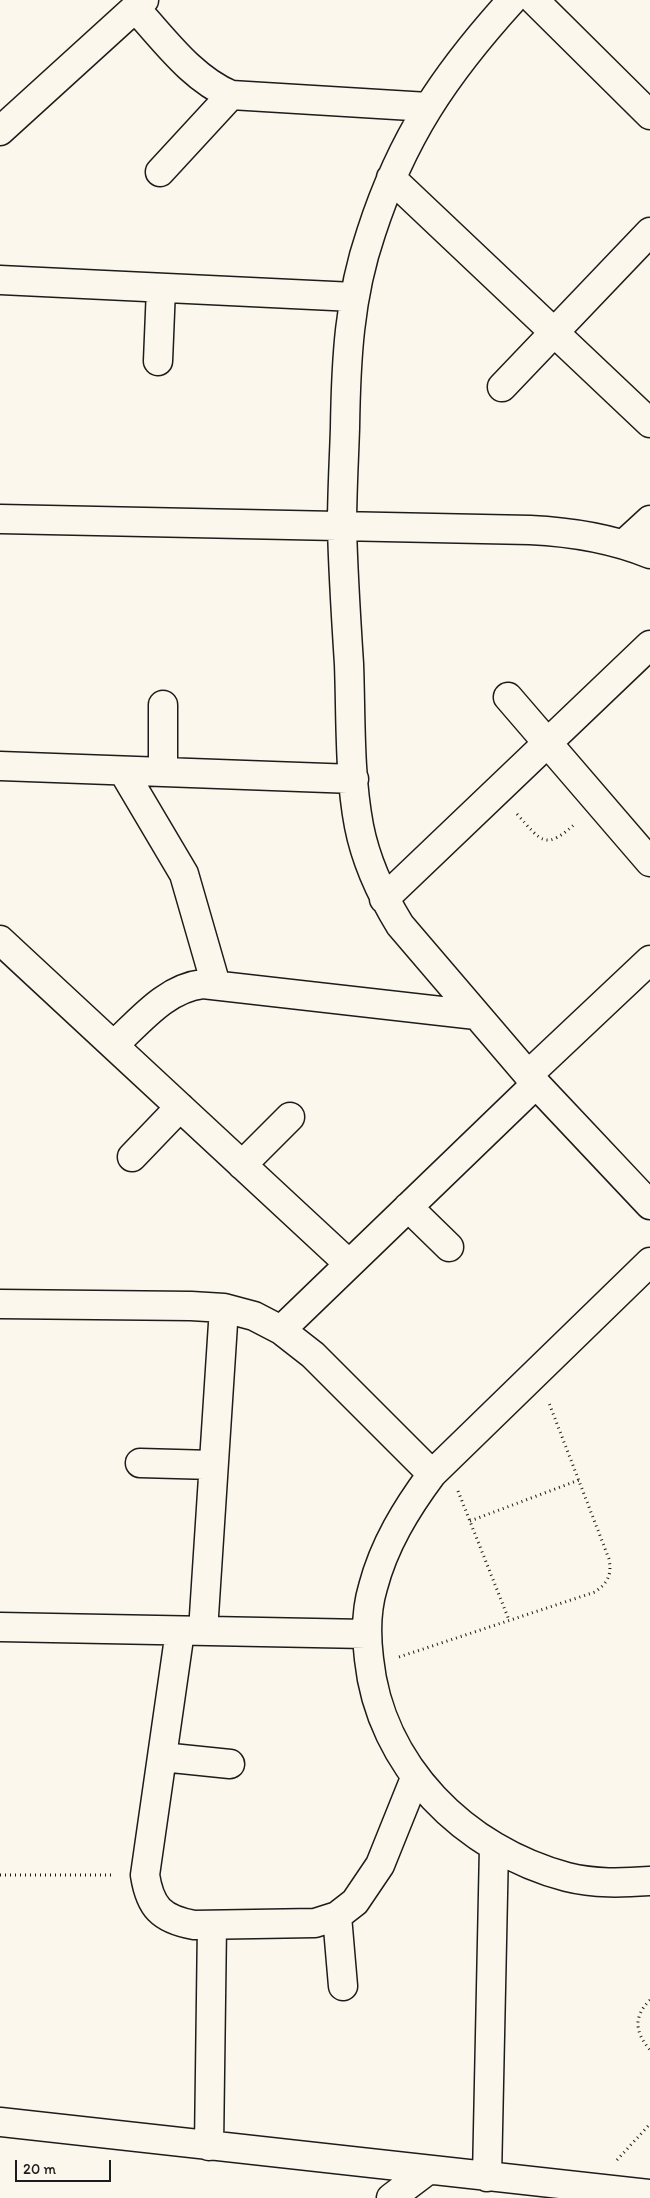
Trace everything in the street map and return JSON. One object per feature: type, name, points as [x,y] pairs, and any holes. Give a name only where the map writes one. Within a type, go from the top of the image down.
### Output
[{"type":"street","points":[[512,0],[470,46],[428,106],[391,178],[370,234],[354,297],[347,353],[342,526],[354,779],[359,825],[369,863],[384,899],[400,925],[532,1080],[650,1205]]},
{"type":"street","points":[[534,0],[650,115]]},
{"type":"street","points":[[0,131],[139,4],[197,76],[213,88],[230,95],[428,106]]},
{"type":"street","points":[[160,172],[230,95]]},
{"type":"street","points":[[391,178],[650,422]]},
{"type":"street","points":[[502,387],[650,232]]},
{"type":"street","points":[[0,280],[354,297]]},
{"type":"street","points":[[158,361],[161,288]]},
{"type":"street","points":[[0,519],[530,530],[578,533],[624,543],[650,554]]},
{"type":"street","points":[[624,543],[650,520]]},
{"type":"street","points":[[384,899],[650,645]]},
{"type":"street","points":[[508,697],[650,862]]},
{"type":"street","points":[[163,705],[163,772]]},
{"type":"street","points":[[0,766],[354,779]]},
{"type":"street","points":[[123,771],[184,874],[216,985]]},
{"type":"street","points":[[0,940],[349,1264]]},
{"type":"street","points":[[281,1330],[408,1208],[650,960]]},
{"type":"street","points":[[114,1045],[177,991],[190,986],[216,985],[476,1015]]},
{"type":"street","points":[[132,1157],[180,1107]]},
{"type":"street","points":[[242,1165],[290,1117]]},
{"type":"street","points":[[408,1208],[449,1247]]},
{"type":"street","points":[[650,1262],[439,1468],[406,1509],[387,1548],[372,1589],[366,1634],[372,1685],[388,1734],[415,1778],[451,1817],[494,1847],[530,1865],[568,1877],[608,1884],[650,1881]]},
{"type":"street","points":[[0,1304],[224,1308],[254,1316],[281,1330],[313,1354],[439,1468]]},
{"type":"street","points":[[224,1308],[213,1466],[191,1631],[162,1757],[145,1874],[149,1897],[162,1912],[179,1922],[212,1924],[315,1923],[336,1916],[355,1902],[380,1865],[415,1778]]},
{"type":"street","points":[[140,1463],[213,1466]]},
{"type":"street","points":[[0,1627],[366,1634]]},
{"type":"street","points":[[162,1757],[230,1764]]},
{"type":"street","points":[[487,2176],[494,1847]]},
{"type":"street","points":[[336,1916],[344,1986]]},
{"type":"street","points":[[209,2146],[212,1924]]},
{"type":"street","points":[[0,2122],[650,2194]]},
{"type":"street","points":[[391,2198],[428,2170]]},
{"type":"path","points":[[497,791],[535,834],[544,840],[554,840],[562,836],[599,803]]},
{"type":"path","points":[[370,1667],[595,1592],[608,1580],[611,1570],[609,1559],[537,1372]]},
{"type":"path","points":[[439,1468],[470,1521],[509,1620]]},
{"type":"path","points":[[470,1521],[579,1480]]},
{"type":"path","points":[[0,1875],[145,1874]]},
{"type":"path","points":[[650,2000],[638,2015],[637,2028],[641,2040],[650,2050]]},
{"type":"path","points":[[591,2188],[650,2124]]}]
